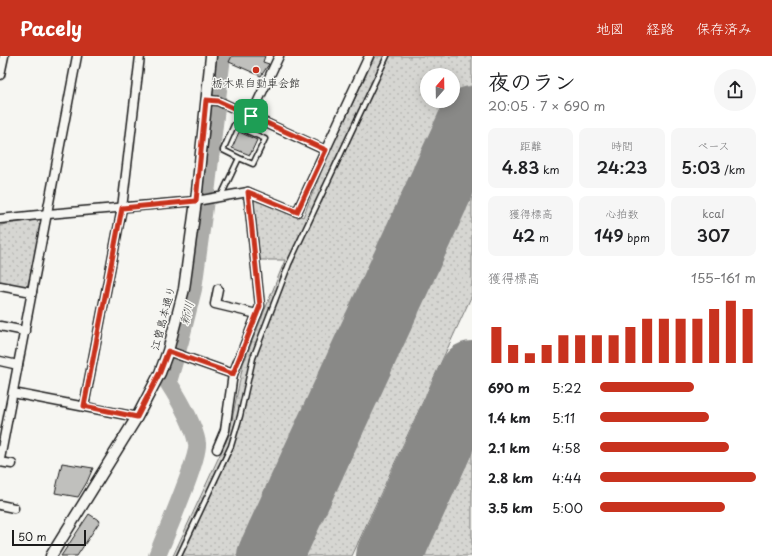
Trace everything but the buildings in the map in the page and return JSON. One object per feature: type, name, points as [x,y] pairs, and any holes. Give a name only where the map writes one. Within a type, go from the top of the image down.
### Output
[{"type":"street","points":[[0,75],[4,56]]},
{"type":"street","points":[[12,464],[0,461],[4,419],[13,393],[77,56]]},
{"type":"street","points":[[84,406],[122,208],[140,56]]},
{"type":"street","name":"江曽島本通り","points":[[51,556],[137,417],[160,372],[168,351],[184,289],[196,201],[211,56]]},
{"type":"street","points":[[251,116],[279,56]]},
{"type":"street","points":[[0,219],[196,201],[248,192],[297,212],[369,56]]},
{"type":"street","points":[[206,100],[218,101],[326,150]]},
{"type":"street","points":[[217,449],[224,430],[233,374],[260,306],[248,192]]},
{"type":"street","points":[[0,286],[32,292]]},
{"type":"street","points":[[218,290],[215,304],[257,314]]},
{"type":"street","points":[[0,326],[25,332]]},
{"type":"street","points":[[168,351],[233,374]]},
{"type":"street","points":[[0,362],[18,366]]},
{"type":"street","points":[[13,393],[137,417]]},
{"type":"street","points":[[0,505],[14,508]]},
{"type":"lane","points":[[179,556],[231,446],[240,416],[253,358],[289,264],[387,56]]},
{"type":"lane","points":[[234,125],[265,139],[253,164],[239,158],[223,150],[234,125]]},
{"type":"lane","points":[[221,196],[239,158]]},
{"type":"shaded area","points":[[375,56],[472,56],[472,295],[352,556],[173,556],[229,435],[243,364],[285,260],[260,260],[253,201],[255,198],[303,217],[326,160]]},
{"type":"shaded area","points":[[36,220],[41,227],[27,288],[0,283],[0,225]]},
{"type":"shaded area","points":[[472,452],[472,556],[424,556]]},
{"type":"waterway","name":"新川","points":[[157,556],[188,480],[196,451],[197,443],[189,419],[168,382],[193,289],[222,56]]},
{"type":"runway","points":[[270,556],[472,119]]},
{"type":"runway","points":[[389,556],[472,374]]},
{"type":"place","name":"栃木県自動車会館","points":[[256,70]]},
{"type":"route","points":[[206,100],[218,101],[251,116],[326,150],[297,212],[248,192],[260,306],[233,374],[168,351],[151,392],[137,417],[84,406],[122,208],[196,201],[206,100]]}]
